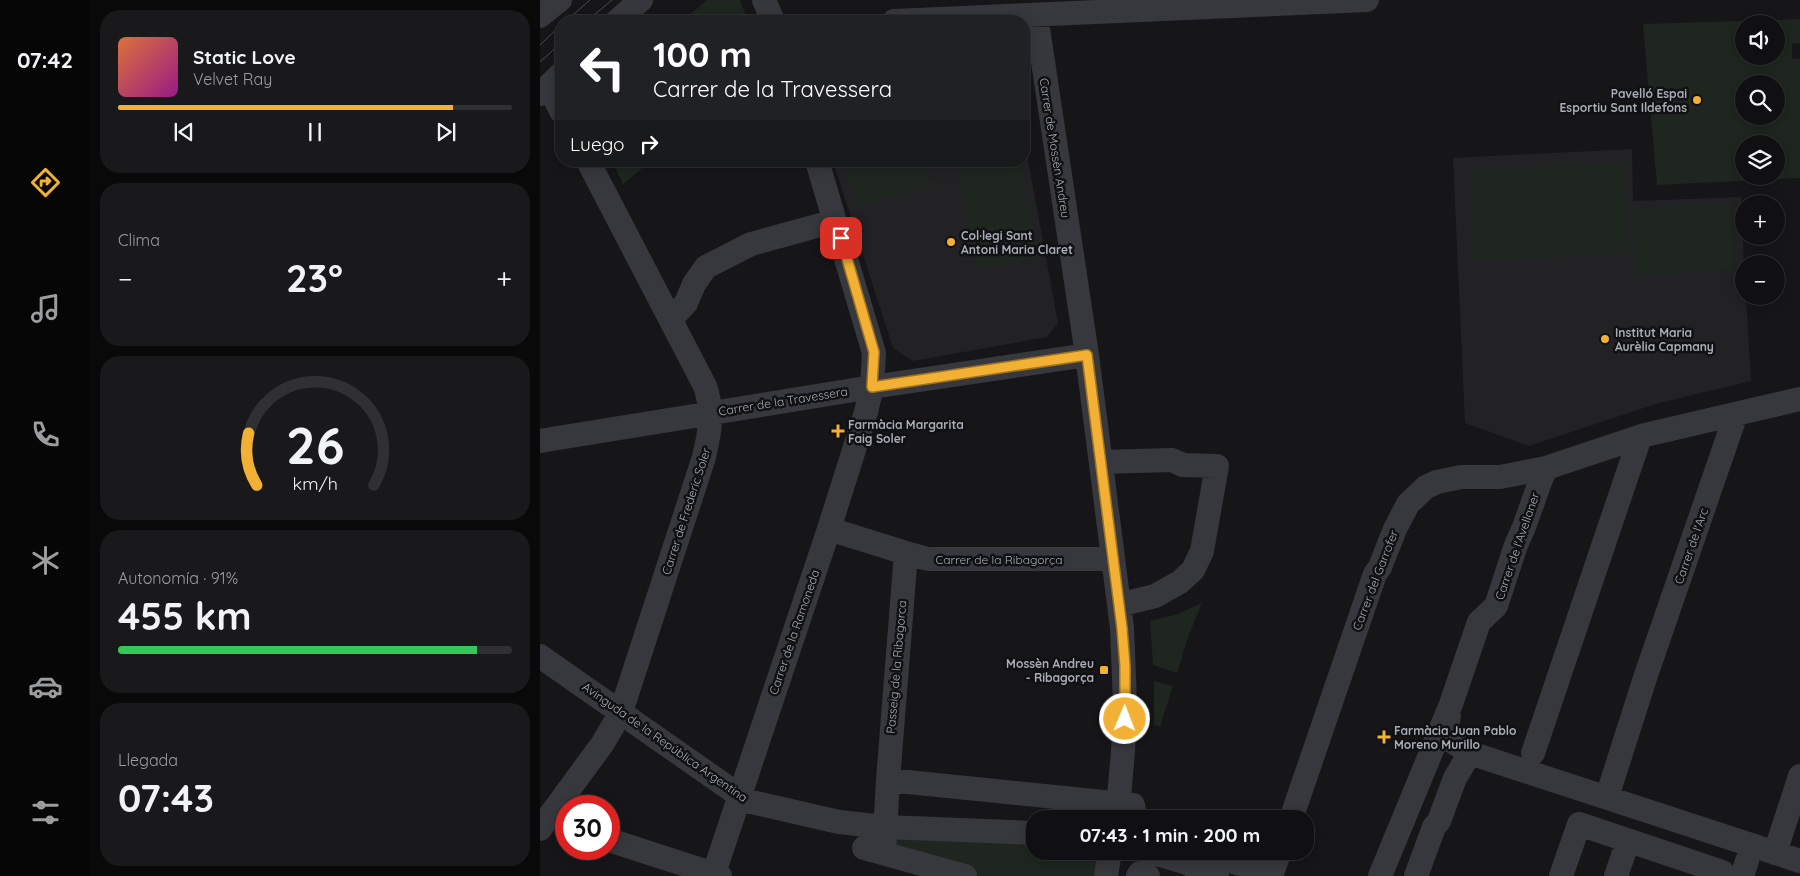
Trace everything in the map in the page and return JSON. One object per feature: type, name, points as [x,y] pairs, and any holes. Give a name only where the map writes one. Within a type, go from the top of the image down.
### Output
[{"type":"street","points":[[540,16],[560,0]]},
{"type":"street","points":[[624,15],[641,0]]},
{"type":"street","points":[[764,0],[770,15]]},
{"type":"street","points":[[1016,15],[1367,0]]},
{"type":"street","name":"Carrer de Mossèn Andreu","points":[[1036,14],[1087,355],[1119,605],[1125,666],[1124,810]]},
{"type":"street","points":[[550,85],[555,97]]},
{"type":"street","name":"Carrer de Frederic Soler","points":[[540,829],[603,743],[621,712],[704,457],[710,434],[712,413],[705,386],[591,167]]},
{"type":"street","name":"Carrer de la Ramoneda","points":[[715,875],[738,796],[829,529],[866,412],[872,387],[874,352],[820,167]]},
{"type":"street","points":[[671,319],[686,303],[694,284],[706,267],[751,244],[836,221]]},
{"type":"street","name":"Carrer de la Travessera","points":[[540,441],[872,387],[1087,355]]},
{"type":"street","name":"Carrer del Garrofer","points":[[1294,810],[1375,574],[1380,567],[1395,529],[1408,504],[1426,488],[1449,478],[1500,477],[1546,468],[1640,437],[1800,399]]},
{"type":"street","name":"Carrer de l'Arc","points":[[1607,797],[1645,678],[1736,414]]},
{"type":"street","points":[[1533,753],[1640,437]]},
{"type":"street","points":[[1101,462],[1172,460],[1183,465],[1217,466],[1202,551],[1193,570],[1180,582],[1155,596],[1119,605]]},
{"type":"street","name":"Carrer de l'Avellaner","points":[[1451,704],[1480,622],[1496,606],[1516,545],[1546,468]]},
{"type":"street","name":"Carrer de la Ribagorça","points":[[829,529],[928,559],[1112,559]]},
{"type":"street","name":"Passeig de la Ribagorca","points":[[906,553],[885,827],[874,850],[965,876]]},
{"type":"street","name":"Avinguda de la República Argentina","points":[[540,656],[738,796],[756,804],[839,822],[885,827],[1026,833]]},
{"type":"street","points":[[1451,704],[1445,737],[1470,753],[1800,861]]},
{"type":"street","points":[[1380,876],[1451,704]]},
{"type":"street","points":[[1416,876],[1434,827],[1439,821],[1454,778],[1470,753]]},
{"type":"street","points":[[888,780],[1096,810]]},
{"type":"street","points":[[1775,853],[1796,786]]},
{"type":"street","points":[[1561,876],[1579,824],[1722,872],[1721,876]]},
{"type":"street","points":[[1616,876],[1628,841]]},
{"type":"street","points":[[620,844],[715,875]]},
{"type":"street","points":[[1106,876],[1109,860]]},
{"type":"street","points":[[1177,860],[1217,876]]},
{"type":"street","points":[[1228,860],[1255,869],[1264,876]]},
{"type":"street","points":[[1271,876],[1277,860]]},
{"type":"street","points":[[1138,876],[1140,873],[1148,876]]},
{"type":"shaded area","points":[[707,0],[740,0],[746,15],[689,15]]},
{"type":"shaded area","name":"Pavelló Espai Esportiu Sant Ildefons","points":[[1785,19],[1800,19],[1800,43],[1792,44],[1792,58],[1800,59],[1800,178],[1785,179],[1785,135],[1735,135],[1735,181],[1657,185],[1643,24],[1735,21],[1735,65],[1785,65]]},
{"type":"shaded area","name":"Institut Maria Aurèlia Capmany","points":[[1632,149],[1633,201],[1735,197],[1735,245],[1743,245],[1744,255],[1735,255],[1735,305],[1747,305],[1751,381],[1659,403],[1529,446],[1465,423],[1453,158]]},
{"type":"shaded area","points":[[1625,163],[1629,254],[1474,260],[1470,169]]},
{"type":"shaded area","points":[[615,167],[644,167],[623,184]]},
{"type":"shaded area","name":"Col·legi Sant Antoni Maria Claret","points":[[835,167],[1029,167],[1058,323],[1047,337],[913,361],[893,348]]},
{"type":"shaded area","points":[[854,167],[926,167],[931,185],[860,207],[848,169]]},
{"type":"shaded area","points":[[957,167],[1021,167],[1038,260],[977,269]]},
{"type":"shaded area","points":[[1731,203],[1735,270],[1635,275],[1631,208]]},
{"type":"shaded area","points":[[1202,603],[1188,637],[1177,673],[1153,665],[1150,621],[1178,614]]},
{"type":"shaded area","points":[[1154,681],[1173,686],[1160,726],[1154,725]]},
{"type":"shaded area","points":[[859,830],[1026,839],[1026,860],[1104,860],[1102,876],[945,876],[854,848]]},
{"type":"tram line","points":[[573,15],[590,0]]},
{"type":"tram line","points":[[594,15],[612,0]]},
{"type":"tram line","points":[[540,45],[555,31]]},
{"type":"tram line","points":[[540,62],[555,48]]},
{"type":"place","name":"Pavelló Espai Esportiu Sant Ildefons","points":[[1697,100]]},
{"type":"place","name":"Col·legi Sant Antoni Maria Claret","points":[[951,242]]},
{"type":"place","name":"Institut Maria Aurèlia Capmany","points":[[1605,339]]},
{"type":"place","name":"Farmàcia Margarita Faig Soler","points":[[838,431]]},
{"type":"place","name":"Mossèn Andreu - Ribagorça","points":[[1104,670]]},
{"type":"place","name":"Farmàcia Juan Pablo Moreno Murillo","points":[[1384,737]]},
{"type":"route","points":[[841,238],[874,352],[872,387],[1087,355],[1122,628],[1125,666],[1125,719]]}]
